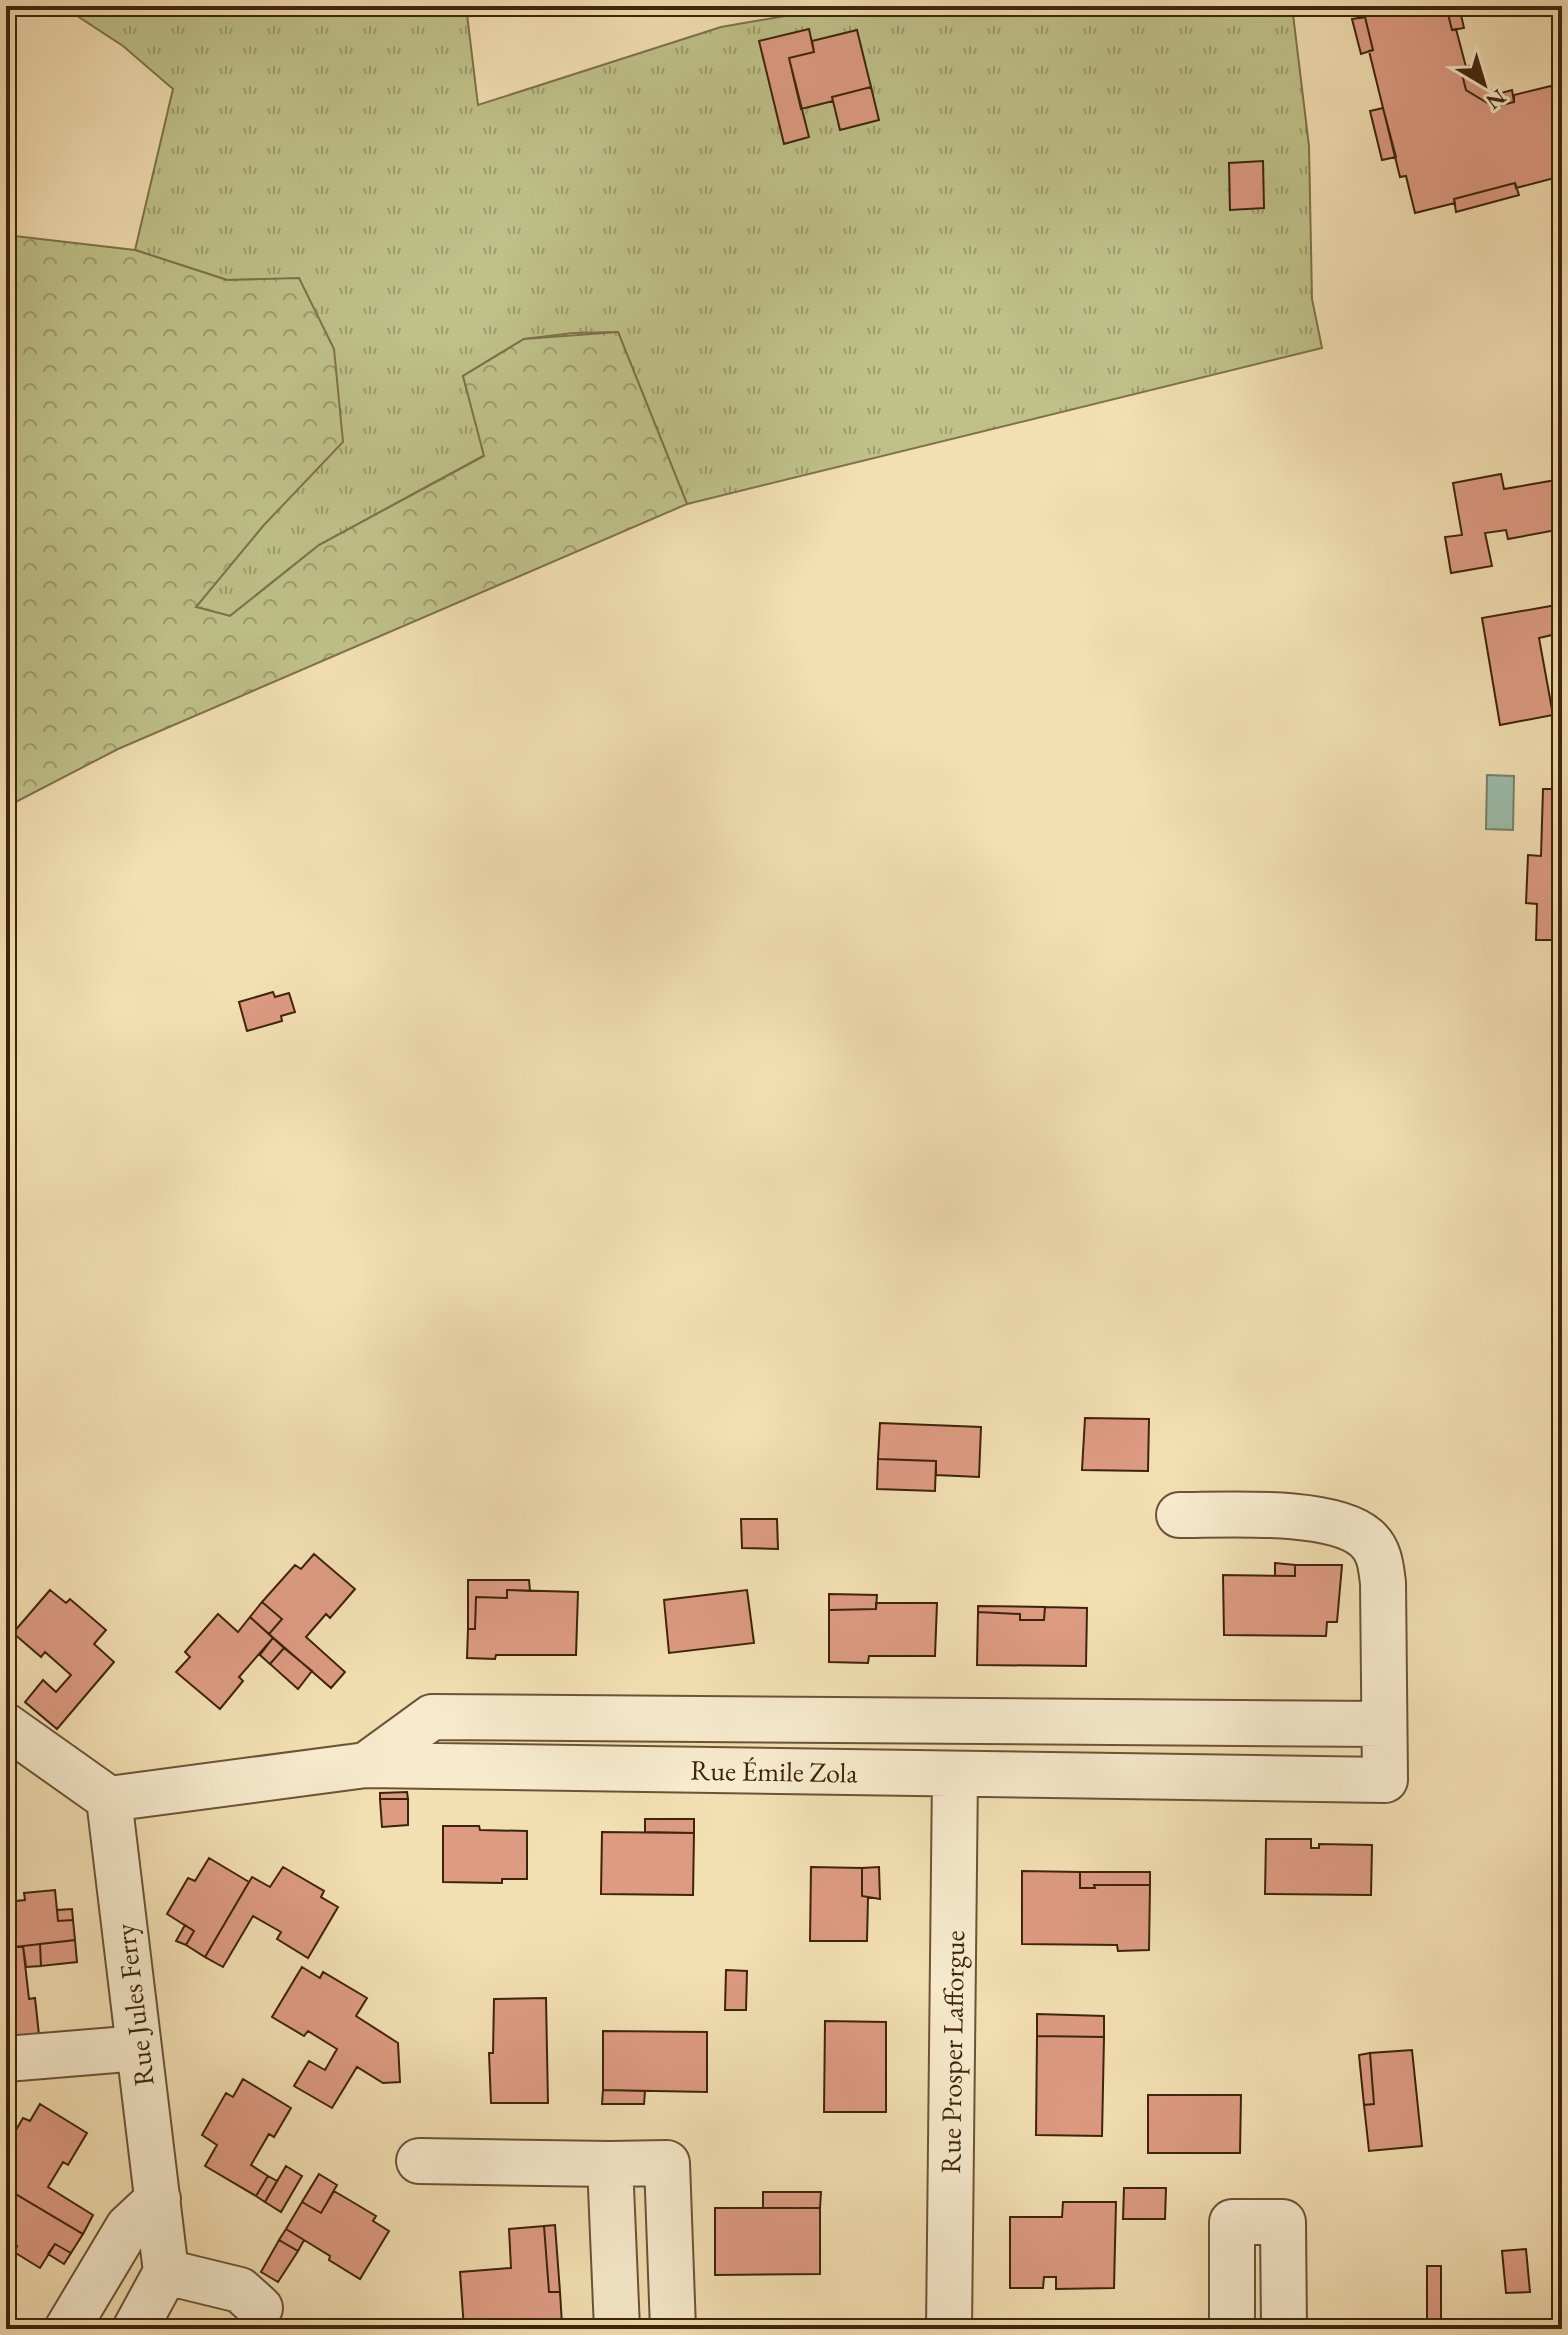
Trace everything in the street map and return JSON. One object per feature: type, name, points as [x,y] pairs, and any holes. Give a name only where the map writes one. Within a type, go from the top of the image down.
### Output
[{"type":"street","points":[[366,1765],[432,1717],[1383,1724],[1383,1583],[1379,1557],[1368,1540],[1347,1526],[1316,1520],[1179,1515]]},
{"type":"street","name":"Rue Émile Zola","points":[[109,1799],[366,1765],[1385,1780],[1383,1724]]},
{"type":"street","points":[[6,1726],[109,1799]]},
{"type":"street","name":"Rue Prosper Lafforgue","points":[[949,2329],[955,1774]]},
{"type":"street","name":"Rue Jules Ferry","points":[[109,1799],[166,2272]]},
{"type":"street","points":[[6,2059],[139,2048]]},
{"type":"street","points":[[419,2161],[667,2163],[673,2329]]},
{"type":"street","points":[[610,2164],[617,2329]]},
{"type":"street","points":[[67,2329],[128,2227],[158,2199]]},
{"type":"street","points":[[1232,2329],[1232,2222],[1283,2222],[1284,2329]]},
{"type":"street","points":[[135,2329],[166,2272],[240,2290],[260,2308]]},
{"type":"green space","points":[[62,6],[466,6],[478,105],[721,27],[843,6],[1292,6],[1309,146],[1312,299],[1322,348],[687,504],[618,332],[524,339],[463,376],[485,455],[319,545],[230,616],[195,607],[263,526],[299,279],[227,280],[135,250],[173,89],[123,46]]},
{"type":"green space","points":[[6,235],[135,250],[227,280],[299,278],[334,349],[343,442],[263,526],[196,607],[230,616],[319,545],[484,456],[463,376],[524,339],[618,332],[687,504],[118,749],[6,807]]},
{"type":"shaded area","points":[[1487,775],[1514,776],[1513,830],[1486,829]]},
{"type":"building","points":[[1357,6],[1446,6],[1467,69],[1461,70],[1466,90],[1494,107],[1514,102],[1514,95],[1551,86],[1553,90],[1562,88],[1562,176],[1516,188],[1515,183],[1415,213],[1406,176],[1400,177],[1369,51],[1373,50],[1365,17],[1360,18]]},
{"type":"building","points":[[1446,6],[1459,6],[1464,28],[1452,30]]},
{"type":"building","points":[[1365,17],[1373,50],[1361,54],[1352,19]]},
{"type":"building","points":[[809,29],[814,52],[789,58],[809,137],[784,144],[759,41]]},
{"type":"building","points":[[857,30],[871,87],[801,109],[789,58],[814,52],[812,41]]},
{"type":"building","points":[[1471,65],[1475,81],[1498,94],[1512,90],[1514,102],[1494,107],[1466,90],[1461,70]]},
{"type":"building","points":[[871,87],[879,120],[840,130],[832,97]]},
{"type":"building","points":[[1383,108],[1396,157],[1382,160],[1370,111]]},
{"type":"building","points":[[1263,161],[1264,208],[1230,210],[1229,163]]},
{"type":"building","points":[[1515,183],[1519,195],[1456,212],[1454,199]]},
{"type":"building","points":[[1501,474],[1504,489],[1556,480],[1562,529],[1508,539],[1506,530],[1485,533],[1492,566],[1451,573],[1445,537],[1462,535],[1453,483]]},
{"type":"building","points":[[1562,604],[1562,647],[1554,649],[1552,635],[1539,638],[1553,715],[1500,725],[1482,618]]},
{"type":"building","points":[[1543,789],[1562,789],[1562,940],[1536,940],[1537,904],[1526,903],[1528,855],[1541,856]]},
{"type":"building","points":[[273,992],[275,997],[289,993],[295,1012],[281,1016],[282,1021],[247,1031],[239,1002]]},
{"type":"building","points":[[1085,1418],[1149,1419],[1148,1471],[1082,1470]]},
{"type":"building","points":[[880,1423],[981,1427],[979,1477],[936,1475],[936,1461],[878,1459]]},
{"type":"building","points":[[878,1459],[936,1461],[935,1491],[877,1489]]},
{"type":"building","points":[[741,1519],[777,1519],[778,1549],[742,1548]]},
{"type":"building","points":[[314,1554],[355,1589],[330,1618],[326,1614],[306,1637],[345,1672],[331,1688],[269,1634],[282,1619],[262,1602],[295,1565],[301,1569]]},
{"type":"building","points":[[1275,1563],[1295,1565],[1295,1576],[1275,1576]]},
{"type":"building","points":[[1295,1565],[1342,1565],[1337,1622],[1327,1622],[1326,1636],[1224,1635],[1223,1575],[1295,1576]]},
{"type":"building","points":[[468,1580],[529,1580],[530,1591],[507,1590],[507,1598],[476,1597],[475,1629],[468,1629]]},
{"type":"building","points":[[50,1590],[66,1603],[70,1599],[106,1630],[94,1644],[114,1662],[57,1729],[25,1702],[43,1680],[56,1692],[71,1675],[45,1652],[41,1657],[13,1633]]},
{"type":"building","points":[[507,1590],[578,1592],[576,1655],[467,1658],[468,1629],[475,1629],[476,1597],[507,1598]]},
{"type":"building","points":[[747,1590],[754,1643],[669,1653],[664,1600]]},
{"type":"building","points":[[829,1594],[877,1595],[876,1609],[829,1610]]},
{"type":"building","points":[[262,1602],[282,1619],[269,1634],[250,1617]]},
{"type":"building","points":[[876,1603],[937,1603],[935,1656],[869,1656],[868,1663],[829,1662],[829,1610],[876,1609]]},
{"type":"building","points":[[978,1606],[1045,1607],[1044,1620],[1020,1620],[1020,1614],[978,1612]]},
{"type":"building","points":[[1045,1607],[1087,1608],[1086,1666],[977,1665],[978,1612],[1020,1614],[1020,1620],[1044,1620]]},
{"type":"building","points":[[218,1614],[238,1632],[250,1617],[273,1638],[239,1677],[243,1681],[220,1709],[176,1672],[190,1657],[185,1652]]},
{"type":"building","points":[[273,1638],[284,1648],[270,1664],[260,1655]]},
{"type":"building","points":[[284,1648],[312,1671],[298,1689],[270,1664]]},
{"type":"building","points":[[407,1792],[408,1799],[380,1799],[380,1793]]},
{"type":"building","points":[[380,1799],[408,1799],[408,1825],[382,1827]]},
{"type":"building","points":[[645,1819],[694,1819],[694,1833],[645,1832]]},
{"type":"building","points":[[443,1826],[527,1831],[527,1879],[502,1879],[502,1883],[443,1882]]},
{"type":"building","points":[[602,1832],[694,1833],[693,1895],[601,1894]]},
{"type":"building","points":[[1266,1839],[1311,1839],[1311,1848],[1319,1848],[1319,1844],[1372,1845],[1371,1895],[1265,1894]]},
{"type":"building","points":[[209,1858],[249,1882],[205,1957],[186,1945],[194,1931],[167,1914],[188,1878],[195,1881]]},
{"type":"building","points":[[283,1867],[324,1891],[321,1897],[338,1907],[308,1958],[277,1939],[281,1932],[253,1916],[223,1967],[205,1957],[252,1877],[270,1887]]},
{"type":"building","points":[[811,1867],[862,1868],[862,1896],[868,1897],[867,1941],[810,1941]]},
{"type":"building","points":[[879,1867],[880,1899],[862,1896],[862,1868]]},
{"type":"building","points":[[1022,1871],[1080,1872],[1080,1888],[1150,1885],[1149,1950],[1118,1951],[1117,1945],[1022,1944]]},
{"type":"building","points":[[1080,1872],[1150,1872],[1150,1885],[1080,1888]]},
{"type":"building","points":[[55,1890],[58,1921],[73,1920],[75,1940],[6,1948],[6,1902],[25,1900],[24,1893]]},
{"type":"building","points":[[72,1909],[73,1920],[58,1921],[57,1910]]},
{"type":"building","points":[[185,1925],[194,1931],[186,1945],[176,1941]]},
{"type":"building","points":[[75,1940],[77,1962],[41,1966],[40,1944]]},
{"type":"building","points":[[40,1944],[41,1966],[26,1967],[23,1946]]},
{"type":"building","points":[[23,1946],[29,1999],[35,1998],[39,2035],[6,2038],[6,1948]]},
{"type":"building","points":[[302,1967],[320,1978],[323,1972],[367,1998],[356,2016],[398,2043],[400,2082],[383,2083],[357,2067],[332,2108],[294,2086],[309,2061],[325,2070],[337,2049],[308,2031],[304,2036],[272,2017]]},
{"type":"building","points":[[726,1970],[747,1971],[746,2010],[725,2010]]},
{"type":"building","points":[[546,1998],[548,2103],[491,2103],[489,2053],[493,2053],[494,1999]]},
{"type":"building","points":[[1037,2014],[1104,2016],[1104,2037],[1037,2036]]},
{"type":"building","points":[[825,2021],[886,2022],[886,2112],[824,2112]]},
{"type":"building","points":[[603,2031],[707,2032],[707,2092],[603,2090]]},
{"type":"building","points":[[1037,2036],[1104,2037],[1102,2136],[1036,2135]]},
{"type":"building","points":[[1412,2050],[1422,2146],[1369,2151],[1364,2105],[1374,2104],[1370,2053]]},
{"type":"building","points":[[1370,2053],[1374,2104],[1364,2105],[1359,2055]]},
{"type":"building","points":[[243,2079],[291,2108],[274,2137],[269,2134],[251,2165],[268,2176],[256,2196],[205,2166],[217,2145],[202,2135],[226,2093],[233,2097]]},
{"type":"building","points":[[603,2090],[645,2091],[644,2104],[602,2104]]},
{"type":"building","points":[[1148,2095],[1241,2095],[1240,2153],[1148,2153]]},
{"type":"building","points":[[40,2104],[87,2133],[68,2165],[63,2162],[48,2187],[93,2215],[83,2234],[9,2190],[11,2185],[6,2181],[6,2147],[23,2118],[30,2121]]},
{"type":"building","points":[[286,2166],[302,2176],[281,2212],[265,2202]]},
{"type":"building","points":[[319,2174],[337,2185],[321,2213],[302,2202]]},
{"type":"building","points":[[268,2176],[277,2181],[265,2202],[256,2196]]},
{"type":"building","points":[[1124,2188],[1166,2188],[1165,2219],[1123,2219]]},
{"type":"building","points":[[9,2190],[83,2234],[71,2253],[55,2244],[40,2268],[14,2252],[17,2246],[6,2239],[6,2195]]},
{"type":"building","points":[[334,2191],[376,2216],[373,2221],[389,2231],[360,2279],[286,2229],[302,2202],[321,2213]]},
{"type":"building","points":[[763,2192],[821,2192],[820,2208],[763,2208]]},
{"type":"building","points":[[1063,2202],[1116,2202],[1114,2288],[1056,2289],[1056,2277],[1044,2277],[1043,2288],[1010,2288],[1010,2217],[1062,2217]]},
{"type":"building","points":[[715,2208],[820,2208],[820,2274],[715,2275]]},
{"type":"building","points":[[555,2225],[560,2292],[549,2292],[544,2226]]},
{"type":"building","points":[[544,2226],[549,2292],[560,2292],[562,2324],[464,2329],[460,2272],[511,2268],[509,2229]]},
{"type":"building","points":[[286,2229],[304,2240],[298,2251],[279,2240]]},
{"type":"building","points":[[279,2240],[298,2251],[278,2282],[261,2272]]},
{"type":"building","points":[[55,2244],[71,2253],[64,2264],[48,2254]]},
{"type":"building","points":[[1526,2249],[1530,2292],[1506,2293],[1502,2251]]},
{"type":"building","points":[[1427,2266],[1441,2266],[1441,2327],[1427,2327]]}]
